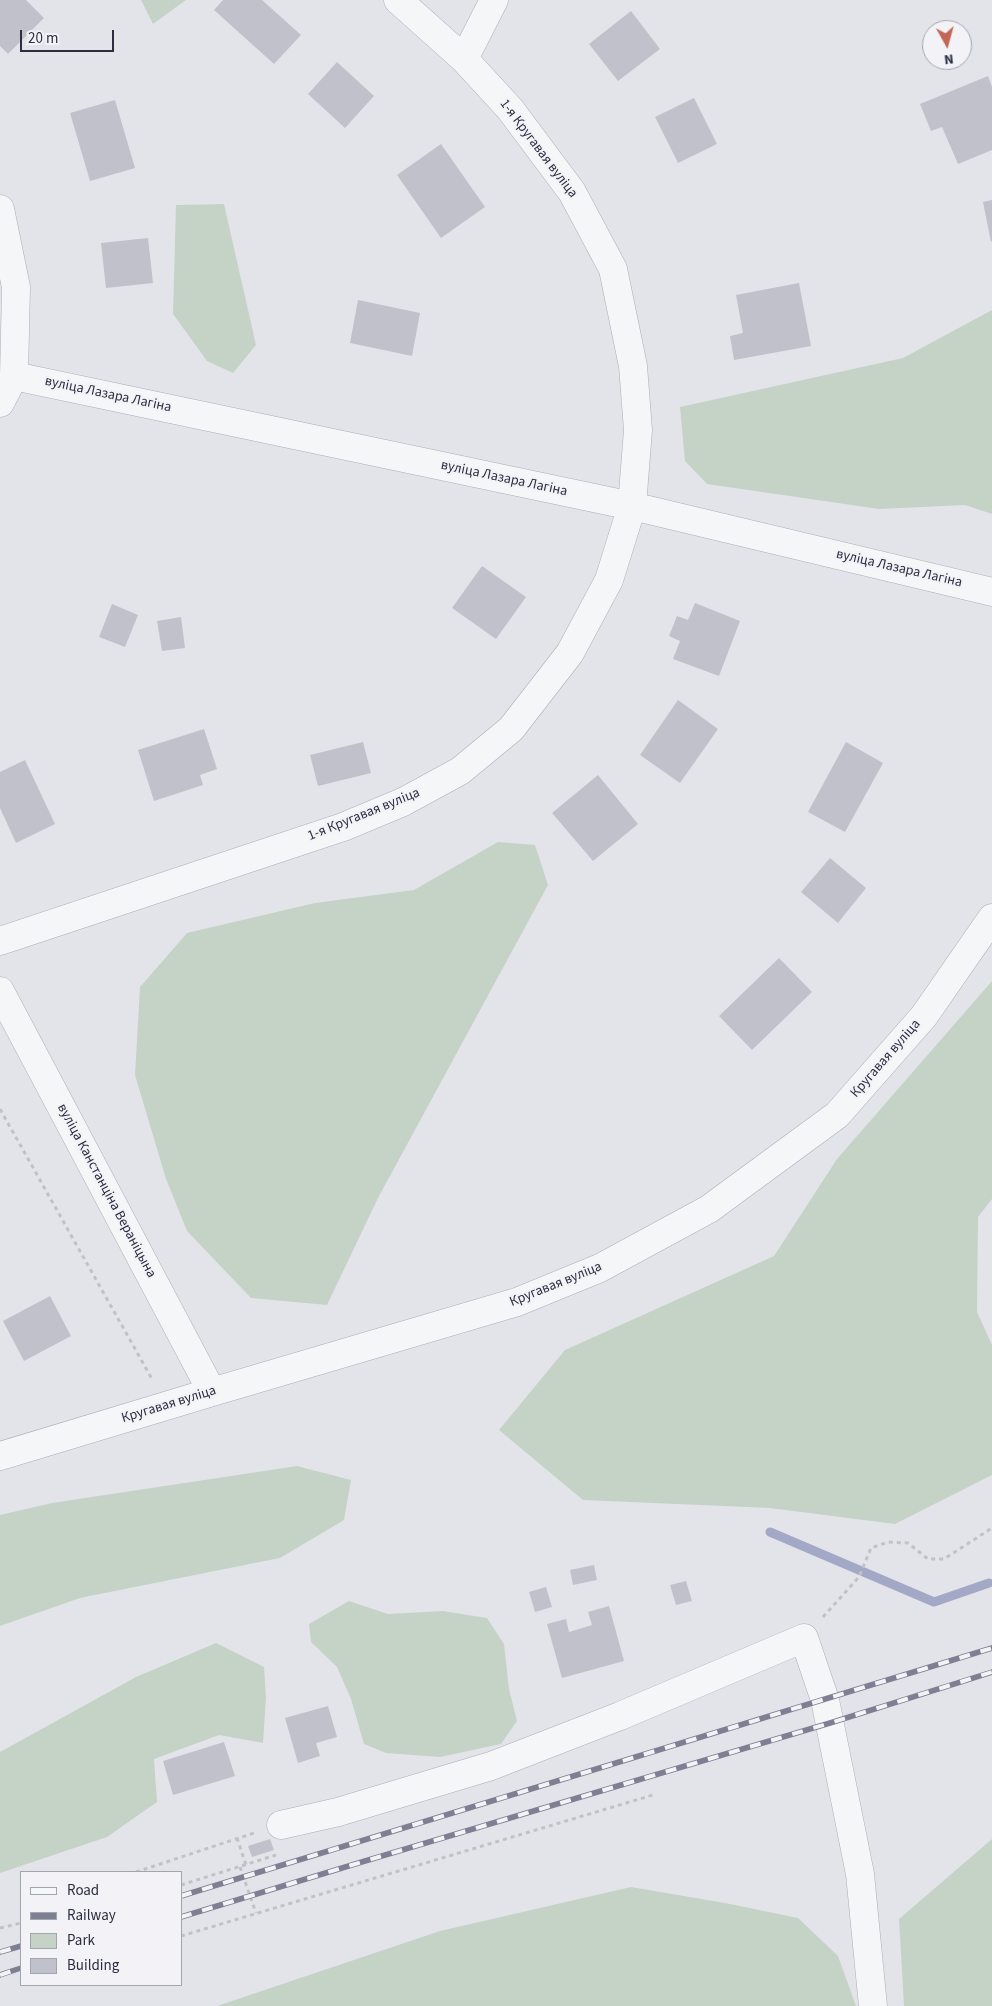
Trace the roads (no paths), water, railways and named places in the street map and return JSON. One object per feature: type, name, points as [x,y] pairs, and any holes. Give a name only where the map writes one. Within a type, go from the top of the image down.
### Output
[{"type":"street","name":"1-я Кругавая вуліца","points":[[0,941],[343,827],[403,802],[460,771],[512,729],[570,653],[609,580],[632,506],[638,430],[633,366],[613,269],[572,192],[510,109],[464,59],[398,0]]},
{"type":"street","points":[[464,59],[494,0]]},
{"type":"street","points":[[0,209],[16,287],[14,376],[0,403]]},
{"type":"street","name":"вуліца Лазара Лагіна","points":[[14,376],[632,506],[992,592]]},
{"type":"street","name":"Кругавая вуліца","points":[[0,1456],[517,1302],[600,1268],[709,1209],[838,1115],[924,1016],[992,918]]},
{"type":"street","name":"вуліца Канстанціна Вераніцына","points":[[0,991],[212,1392]]},
{"type":"street","points":[[281,1825],[338,1812],[491,1766],[620,1716],[804,1638],[825,1700],[860,1874],[873,2006]]},
{"type":"waterway","points":[[770,1532],[934,1602],[989,1583]]},
{"type":"railway","points":[[182,1896],[992,1648]]},
{"type":"railway","points":[[182,1917],[830,1723],[992,1672]]},
{"type":"railway","points":[[0,1952],[20,1946]]},
{"type":"railway","points":[[0,1975],[20,1968]]}]
